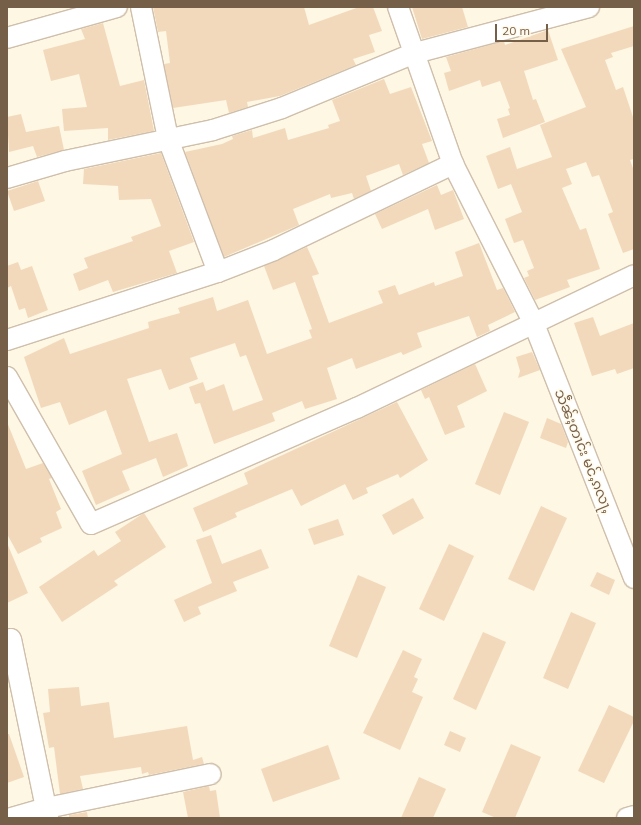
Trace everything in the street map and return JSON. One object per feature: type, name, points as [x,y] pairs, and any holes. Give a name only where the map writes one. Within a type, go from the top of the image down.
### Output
[{"type":"street","points":[[7,38],[117,7]]},
{"type":"street","points":[[141,7],[168,139],[218,272]]},
{"type":"street","name":"သဵၼ်ႈတၢင်း မင်ႇၵလႃႇ","points":[[398,7],[453,164],[534,324],[634,578]]},
{"type":"street","points":[[7,178],[65,162],[213,130],[282,108],[415,52],[589,7]]},
{"type":"street","points":[[7,340],[218,272],[274,250],[453,164]]},
{"type":"street","points":[[7,377],[91,524],[357,408],[634,275]]},
{"type":"street","points":[[7,641],[11,640],[48,813]]},
{"type":"street","points":[[11,818],[48,813],[211,774]]},
{"type":"street","points":[[627,818],[634,816]]},
{"type":"building","points":[[153,7],[304,7],[309,25],[359,7],[373,7],[382,31],[369,35],[375,52],[353,59],[356,65],[280,96],[247,102],[248,107],[229,113],[226,100],[173,108],[164,64],[170,63],[166,31],[158,32]]},
{"type":"building","points":[[412,7],[462,7],[468,27],[422,39]]},
{"type":"building","points":[[103,23],[120,86],[144,80],[154,131],[108,140],[108,128],[64,131],[62,109],[87,107],[79,74],[51,81],[43,50],[85,39],[81,29]]},
{"type":"building","points":[[634,26],[634,46],[611,53],[613,57],[605,60],[616,90],[623,87],[634,120],[634,159],[630,160],[634,171],[634,249],[623,253],[608,214],[613,212],[599,175],[592,177],[586,162],[566,169],[572,184],[562,188],[580,230],[586,228],[600,269],[567,280],[570,287],[535,300],[524,278],[529,276],[527,271],[534,268],[523,240],[514,243],[505,219],[522,212],[511,184],[498,189],[486,156],[510,147],[517,169],[552,157],[540,125],[586,107],[561,49]]},
{"type":"building","points":[[548,30],[558,60],[524,71],[533,100],[536,99],[545,122],[503,138],[497,119],[510,115],[508,109],[510,108],[500,81],[482,87],[480,80],[449,91],[444,73],[451,71],[446,57],[504,41],[505,45]]},
{"type":"building","points":[[384,79],[390,94],[411,87],[432,141],[422,144],[429,163],[403,175],[399,164],[366,176],[371,191],[354,199],[352,193],[331,198],[330,194],[293,209],[299,225],[224,257],[185,152],[222,144],[233,139],[232,136],[252,130],[253,138],[285,128],[288,140],[329,128],[328,125],[340,121],[332,100]]},
{"type":"building","points":[[21,114],[26,132],[59,126],[64,150],[37,157],[33,146],[9,152],[7,117]]},
{"type":"building","points":[[161,153],[194,242],[169,251],[177,273],[113,292],[108,280],[79,291],[73,274],[88,268],[84,258],[133,241],[131,237],[161,226],[151,199],[119,200],[118,186],[83,184],[84,169]]},
{"type":"building","points":[[38,181],[45,201],[14,211],[7,191]]},
{"type":"building","points":[[437,185],[441,195],[453,190],[464,219],[435,230],[428,209],[382,229],[375,214]]},
{"type":"building","points":[[479,243],[497,290],[503,288],[515,312],[488,325],[490,331],[477,337],[469,316],[417,333],[422,347],[403,355],[401,352],[356,369],[352,358],[327,368],[337,399],[305,409],[302,401],[272,413],[275,421],[214,444],[200,403],[195,404],[189,387],[203,382],[206,391],[224,384],[233,411],[263,400],[246,355],[240,357],[235,343],[190,358],[198,379],[169,390],[161,369],[127,379],[149,442],[177,433],[188,466],[163,477],[156,458],[122,471],[130,490],[96,505],[82,471],[122,454],[106,410],[69,425],[60,402],[41,408],[24,357],[64,338],[70,354],[149,328],[148,322],[180,313],[178,308],[213,297],[217,311],[248,300],[267,354],[312,338],[309,330],[312,329],[295,282],[273,290],[264,266],[307,247],[319,274],[312,276],[329,323],[383,303],[378,291],[395,285],[399,295],[434,282],[435,286],[463,276],[455,252]]},
{"type":"building","points":[[18,262],[21,270],[32,266],[48,310],[28,318],[25,308],[19,310],[11,286],[7,288],[7,266]]},
{"type":"building","points":[[593,317],[600,336],[634,323],[634,368],[617,374],[615,369],[592,376],[574,323]]},
{"type":"building","points":[[532,352],[540,370],[518,378],[520,371],[516,357]]},
{"type":"building","points":[[475,364],[487,391],[457,406],[465,427],[445,435],[429,397],[425,399],[421,390]]},
{"type":"building","points":[[397,402],[428,460],[400,478],[398,474],[366,488],[368,493],[353,500],[345,484],[301,506],[292,489],[235,513],[237,517],[203,532],[193,508],[248,484],[244,473]]},
{"type":"building","points":[[504,412],[529,422],[500,495],[475,484]]},
{"type":"building","points":[[547,418],[561,424],[568,442],[566,448],[540,438]]},
{"type":"building","points":[[7,422],[26,469],[43,463],[52,478],[49,479],[61,509],[56,512],[62,528],[40,538],[42,542],[18,554],[7,534]]},
{"type":"building","points":[[413,498],[424,518],[393,535],[382,515]]},
{"type":"building","points":[[541,506],[567,518],[534,591],[508,579]]},
{"type":"building","points":[[144,513],[166,547],[114,581],[118,585],[62,622],[39,587],[94,550],[98,556],[121,541],[115,532]]},
{"type":"building","points":[[338,519],[344,535],[314,545],[308,529]]},
{"type":"building","points":[[211,535],[222,564],[261,549],[269,568],[233,582],[237,591],[198,607],[201,614],[184,622],[174,600],[212,583],[196,540]]},
{"type":"building","points":[[7,543],[28,593],[7,603]]},
{"type":"building","points":[[449,544],[474,556],[444,621],[419,609]]},
{"type":"building","points":[[597,572],[615,580],[609,595],[590,586]]},
{"type":"building","points":[[358,575],[386,587],[357,658],[329,646]]},
{"type":"building","points":[[571,612],[596,623],[568,689],[543,678]]},
{"type":"building","points":[[483,632],[506,642],[476,710],[453,699]]},
{"type":"building","points":[[403,650],[422,659],[414,677],[418,679],[412,692],[423,697],[400,750],[363,733]]},
{"type":"building","points":[[79,687],[81,706],[109,702],[114,738],[187,726],[193,760],[202,757],[204,764],[149,775],[148,772],[142,774],[141,767],[80,776],[83,789],[60,794],[54,747],[49,748],[43,713],[50,712],[48,689]]},
{"type":"building","points":[[609,705],[634,717],[634,721],[604,783],[578,771]]},
{"type":"building","points":[[450,731],[466,738],[460,752],[444,745]]},
{"type":"building","points":[[7,734],[9,734],[24,777],[7,783]]},
{"type":"building","points":[[511,744],[541,757],[515,818],[496,818],[482,812]]},
{"type":"building","points":[[328,745],[340,779],[273,802],[261,769]]},
{"type":"building","points":[[419,777],[446,789],[433,818],[401,818]]},
{"type":"building","points":[[209,786],[210,791],[216,790],[220,818],[188,818],[183,792]]},
{"type":"building","points":[[87,812],[88,818],[69,818],[69,815]]}]
